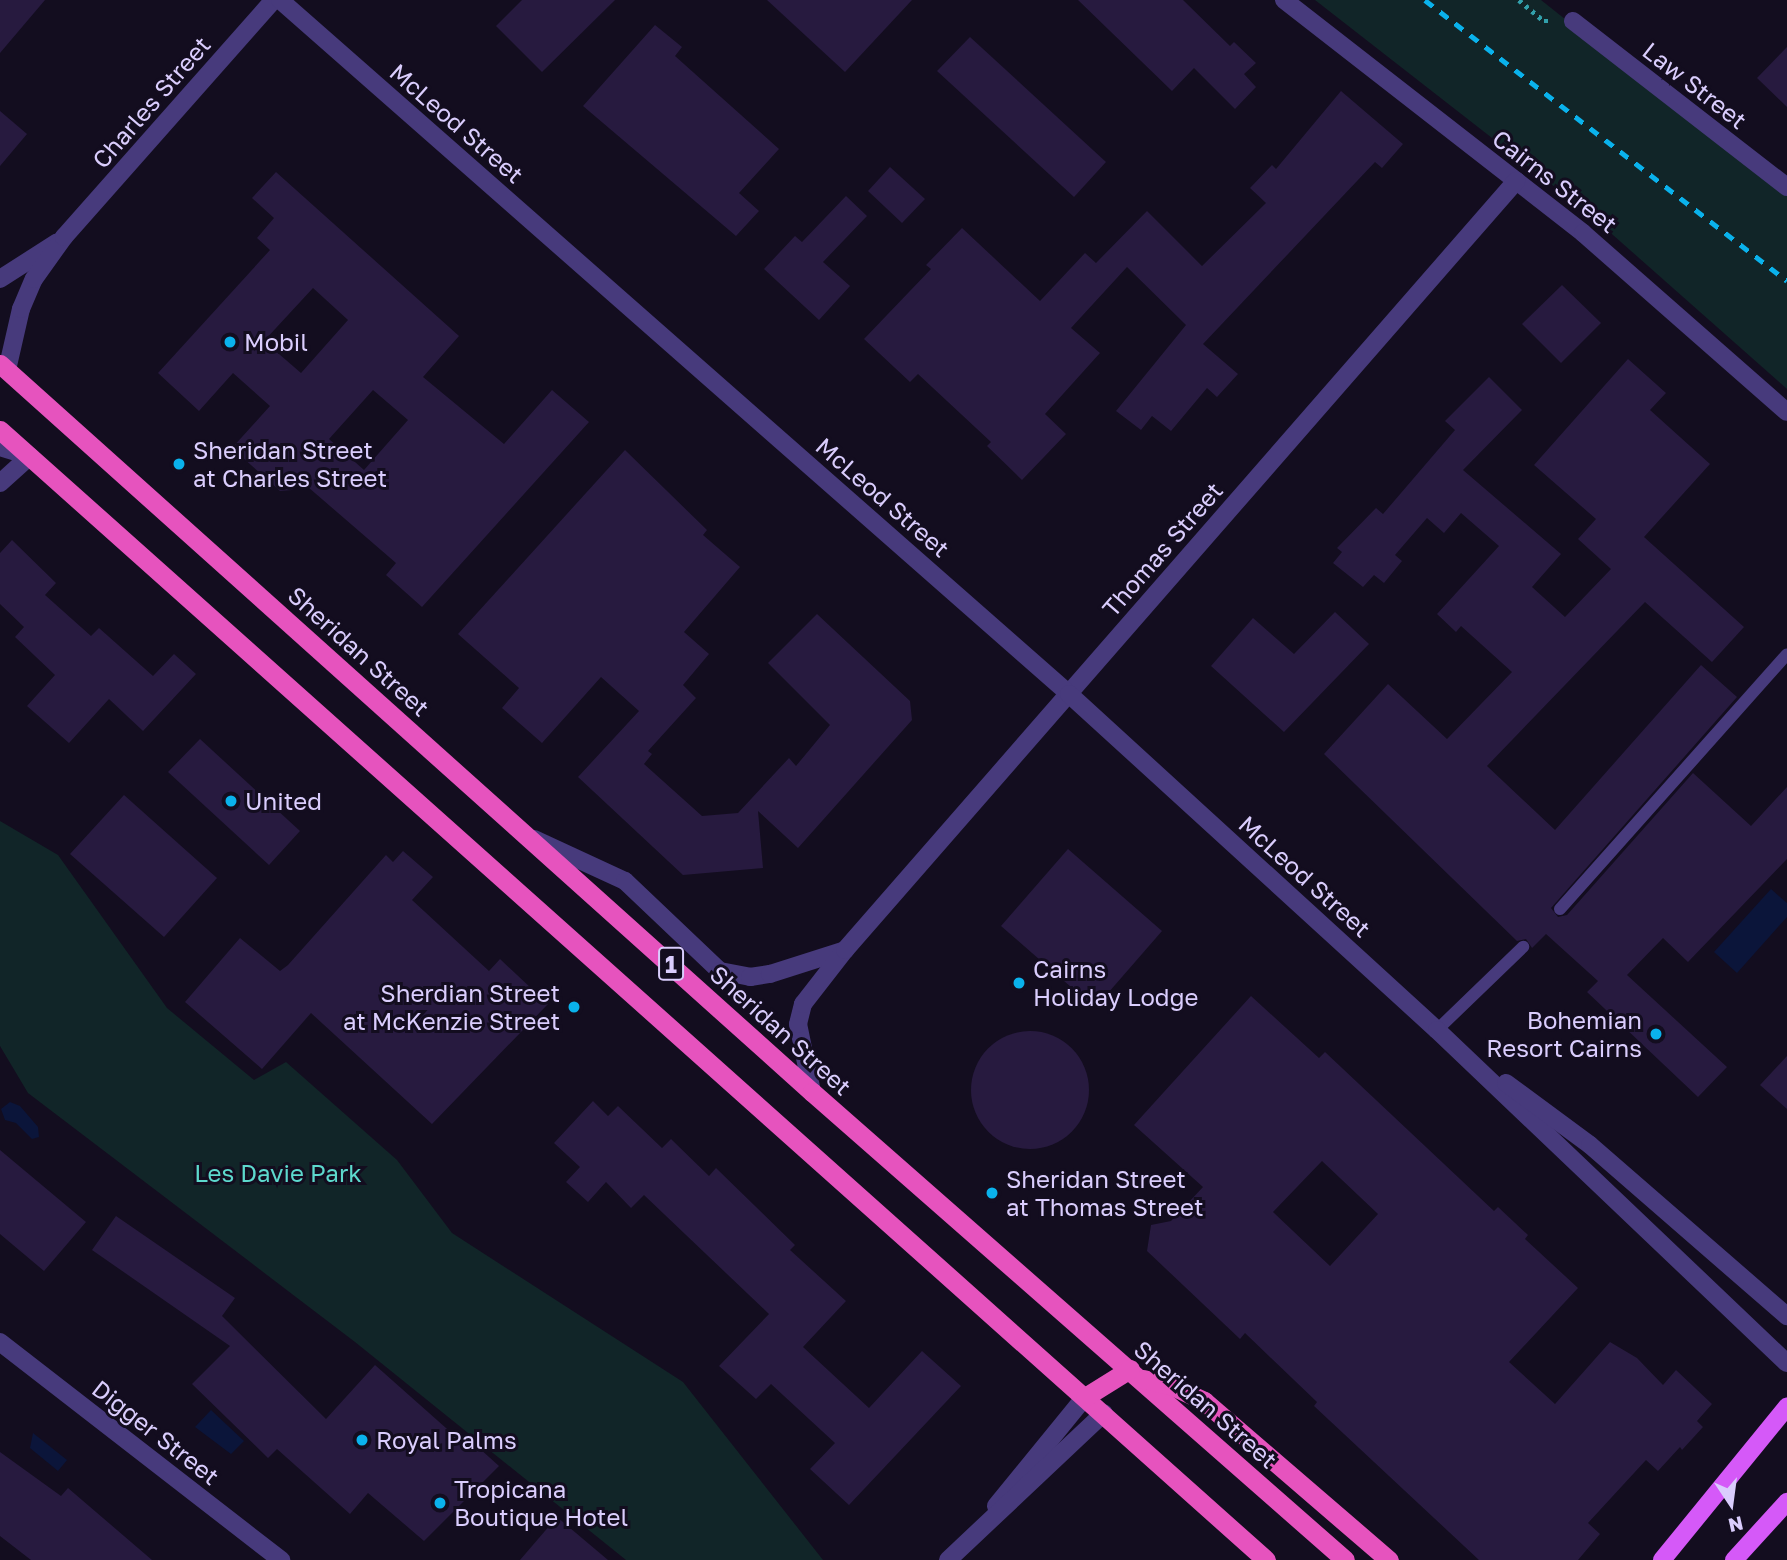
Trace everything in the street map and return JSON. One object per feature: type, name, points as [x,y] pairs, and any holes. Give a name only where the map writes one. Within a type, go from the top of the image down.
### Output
[{"type":"highway","name":"Sheridan Street","points":[[4,367],[812,1092],[1345,1560]]},
{"type":"highway","name":"1","points":[[0,430],[1266,1560]]},
{"type":"highway","points":[[1085,1396],[1136,1374],[1170,1385],[1204,1401],[1389,1560]]},
{"type":"highway","points":[[1104,1413],[1136,1374]]},
{"type":"main road","points":[[1662,1560],[1787,1407]]},
{"type":"main road","points":[[1734,1560],[1787,1502]]},
{"type":"street","name":"Charles Street","points":[[4,367],[30,289],[64,237],[274,0]]},
{"type":"street","name":"McLeod Street","points":[[280,0],[1069,694],[1442,1034],[1787,1363]]},
{"type":"street","name":"Cairns Street","points":[[1284,0],[1623,266],[1787,412]]},
{"type":"street","name":"Law Street","points":[[1573,21],[1787,187]]},
{"type":"street","name":"Thomas Street","points":[[812,1092],[798,1024],[803,1004],[845,950],[1516,181]]},
{"type":"street","name":"Charles Street","points":[[0,279],[64,237]]},
{"type":"street","points":[[0,447],[30,456]]},
{"type":"street","points":[[0,483],[30,456]]},
{"type":"street","points":[[531,838],[625,881],[720,971],[750,977],[770,974],[845,950]]},
{"type":"street","name":"McLeod Street","points":[[1442,1034],[1590,1146],[1787,1316]]},
{"type":"street","name":"Digger Street","points":[[0,1342],[281,1560]]},
{"type":"street","points":[[979,1529],[1085,1396]]},
{"type":"street","points":[[948,1560],[979,1529],[1026,1490],[1104,1413]]},
{"type":"lane","points":[[1560,909],[1787,654]]},
{"type":"lane","points":[[1442,1034],[1523,947]]},
{"type":"path","points":[[1519,0],[1544,21],[1573,21]]},
{"type":"green space","points":[[1315,0],[1541,0],[1787,195],[1787,389],[1587,212]]},
{"type":"green space","name":"Les Davie Park","points":[[0,821],[58,855],[167,1008],[254,1080],[286,1062],[397,1160],[452,1233],[683,1382],[823,1560],[626,1560],[355,1342],[28,1093],[0,1046]]},
{"type":"water","points":[[1771,889],[1787,903],[1787,917],[1737,973],[1714,952]]},
{"type":"water","points":[[10,1102],[20,1106],[38,1127],[39,1137],[32,1139],[16,1123],[5,1120],[1,1109]]},
{"type":"water","points":[[211,1410],[244,1441],[231,1454],[195,1427]]},
{"type":"water","points":[[33,1433],[67,1460],[58,1471],[30,1448]]},
{"type":"building","points":[[0,0],[45,0],[0,53]]},
{"type":"building","points":[[522,0],[615,0],[542,72],[496,26]]},
{"type":"building","points":[[767,0],[912,0],[845,72]]},
{"type":"building","points":[[1078,0],[1183,0],[1230,46],[1234,42],[1256,63],[1244,74],[1256,87],[1235,109],[1194,68],[1172,91]]},
{"type":"building","points":[[655,25],[682,47],[675,56],[779,149],[739,193],[759,211],[736,236],[583,106]]},
{"type":"building","points":[[970,37],[1106,162],[1074,197],[937,71]]},
{"type":"building","points":[[1787,47],[1787,107],[1757,78]]},
{"type":"building","points":[[1341,91],[1403,144],[1382,168],[1375,162],[1203,344],[1238,374],[1217,397],[1207,388],[1171,431],[1152,416],[1141,430],[1116,411],[1186,325],[1127,267],[1071,328],[1100,353],[1045,414],[1066,434],[1022,480],[987,446],[991,442],[918,374],[910,382],[864,339],[931,269],[926,265],[962,228],[1040,301],[1085,253],[1096,263],[1147,211],[1202,266],[1266,203],[1250,188],[1272,165],[1276,169]]},
{"type":"building","points":[[0,111],[27,134],[0,166]]},
{"type":"building","points":[[890,167],[925,199],[902,223],[868,191]]},
{"type":"building","points":[[276,172],[459,336],[423,377],[504,444],[552,390],[589,422],[422,607],[386,575],[396,563],[301,481],[292,490],[280,491],[232,448],[270,406],[233,373],[199,411],[158,373],[270,250],[257,238],[274,218],[252,198]],"holes":[[[313,288],[348,320],[301,373],[264,341]],[[373,390],[408,420],[364,470],[329,439]]]},
{"type":"building","points":[[846,196],[867,216],[823,262],[850,286],[819,320],[764,269],[795,236],[802,242]]},
{"type":"building","points":[[1562,285],[1601,323],[1561,363],[1522,324]]},
{"type":"building","points":[[1628,359],[1666,393],[1650,410],[1710,464],[1644,537],[1744,627],[1712,662],[1645,602],[1487,766],[1555,830],[1701,665],[1737,697],[1551,908],[1558,917],[1567,915],[1693,773],[1751,826],[1787,787],[1787,859],[1688,962],[1663,938],[1627,975],[1727,1067],[1698,1097],[1587,992],[1598,981],[1546,934],[1532,948],[1526,939],[1517,941],[1324,754],[1388,684],[1447,739],[1512,672],[1461,626],[1456,632],[1437,614],[1499,546],[1461,513],[1444,533],[1427,518],[1395,555],[1402,561],[1384,583],[1374,575],[1363,587],[1333,563],[1342,552],[1337,548],[1376,508],[1383,514],[1455,430],[1445,421],[1489,377],[1522,410],[1463,470],[1561,554],[1532,587],[1565,617],[1611,569],[1578,539],[1596,519],[1534,465]]},
{"type":"building","points":[[625,450],[707,530],[703,535],[740,567],[684,632],[709,654],[683,685],[696,698],[648,751],[652,754],[644,764],[702,816],[738,813],[789,758],[796,766],[830,725],[768,663],[817,614],[910,701],[912,720],[798,848],[758,811],[763,868],[683,875],[578,777],[639,711],[601,677],[542,743],[502,708],[519,688],[458,634]]},
{"type":"building","points":[[12,540],[56,583],[45,595],[91,636],[99,628],[153,676],[174,654],[196,674],[143,731],[109,699],[69,743],[27,706],[55,675],[15,637],[24,627],[0,604],[0,553]]},
{"type":"building","points":[[1335,612],[1369,644],[1284,732],[1211,666],[1253,618],[1294,654]]},
{"type":"building","points":[[200,739],[300,831],[269,865],[168,772]]},
{"type":"building","points":[[124,795],[217,878],[164,937],[70,854]]},
{"type":"building","points":[[1068,849],[1162,931],[1095,1008],[1001,926]]},
{"type":"building","points":[[403,851],[433,877],[412,900],[489,971],[500,959],[548,1004],[432,1124],[311,1013],[262,1069],[185,1002],[240,938],[280,971],[386,855],[393,862]]},
{"type":"building","points":[[1251,996],[1319,1058],[1325,1052],[1494,1211],[1498,1207],[1528,1235],[1525,1239],[1578,1288],[1509,1362],[1555,1404],[1610,1342],[1637,1358],[1663,1385],[1676,1370],[1712,1404],[1697,1421],[1703,1427],[1658,1471],[1646,1460],[1588,1523],[1600,1534],[1578,1560],[1479,1560],[1314,1406],[1317,1402],[1245,1333],[1240,1339],[1147,1251],[1151,1225],[1171,1221],[1203,1187],[1134,1125]],"holes":[[[1322,1161],[1378,1214],[1330,1266],[1273,1212]]]},
{"type":"building","points":[[1030,1031],[1053,1036],[1072,1048],[1084,1067],[1089,1090],[1084,1113],[1072,1132],[1053,1144],[1030,1149],[1007,1144],[988,1132],[976,1113],[971,1090],[976,1067],[988,1048],[1007,1036]]},
{"type":"building","points":[[1787,1056],[1787,1109],[1760,1085]]},
{"type":"building","points":[[593,1101],[608,1116],[618,1106],[662,1148],[671,1139],[709,1176],[716,1168],[795,1245],[790,1250],[846,1301],[803,1347],[869,1408],[922,1351],[961,1386],[849,1505],[810,1469],[835,1443],[771,1384],[756,1399],[719,1366],[769,1314],[644,1195],[631,1208],[606,1182],[588,1202],[566,1182],[580,1167],[554,1143]]},
{"type":"building","points":[[0,1150],[86,1222],[44,1271],[0,1234]]},
{"type":"building","points":[[116,1216],[235,1298],[222,1316],[326,1419],[375,1365],[464,1444],[469,1439],[499,1466],[424,1541],[368,1493],[350,1514],[277,1449],[268,1458],[192,1384],[230,1346],[92,1250]]},
{"type":"building","points":[[0,1452],[61,1496],[68,1488],[152,1560],[31,1560],[0,1536]]},
{"type":"building","points":[[557,1517],[608,1560],[520,1560]]},
{"type":"railway","points":[[1425,0],[1787,281]]},
{"type":"place","name":"Mobil","points":[[230,342]]},
{"type":"place","name":"Sheridan Street at Charles Street","points":[[179,464]]},
{"type":"place","name":"United","points":[[231,801]]},
{"type":"place","name":"Cairns Holiday Lodge","points":[[1019,983]]},
{"type":"place","name":"Sherdian Street at McKenzie Street","points":[[574,1007]]},
{"type":"place","name":"Bohemian Resort Cairns","points":[[1656,1034]]},
{"type":"place","name":"Sheridan Street at Thomas Street","points":[[992,1193]]},
{"type":"place","name":"Royal Palms","points":[[362,1440]]},
{"type":"place","name":"Tropicana Boutique Hotel","points":[[440,1503]]}]
